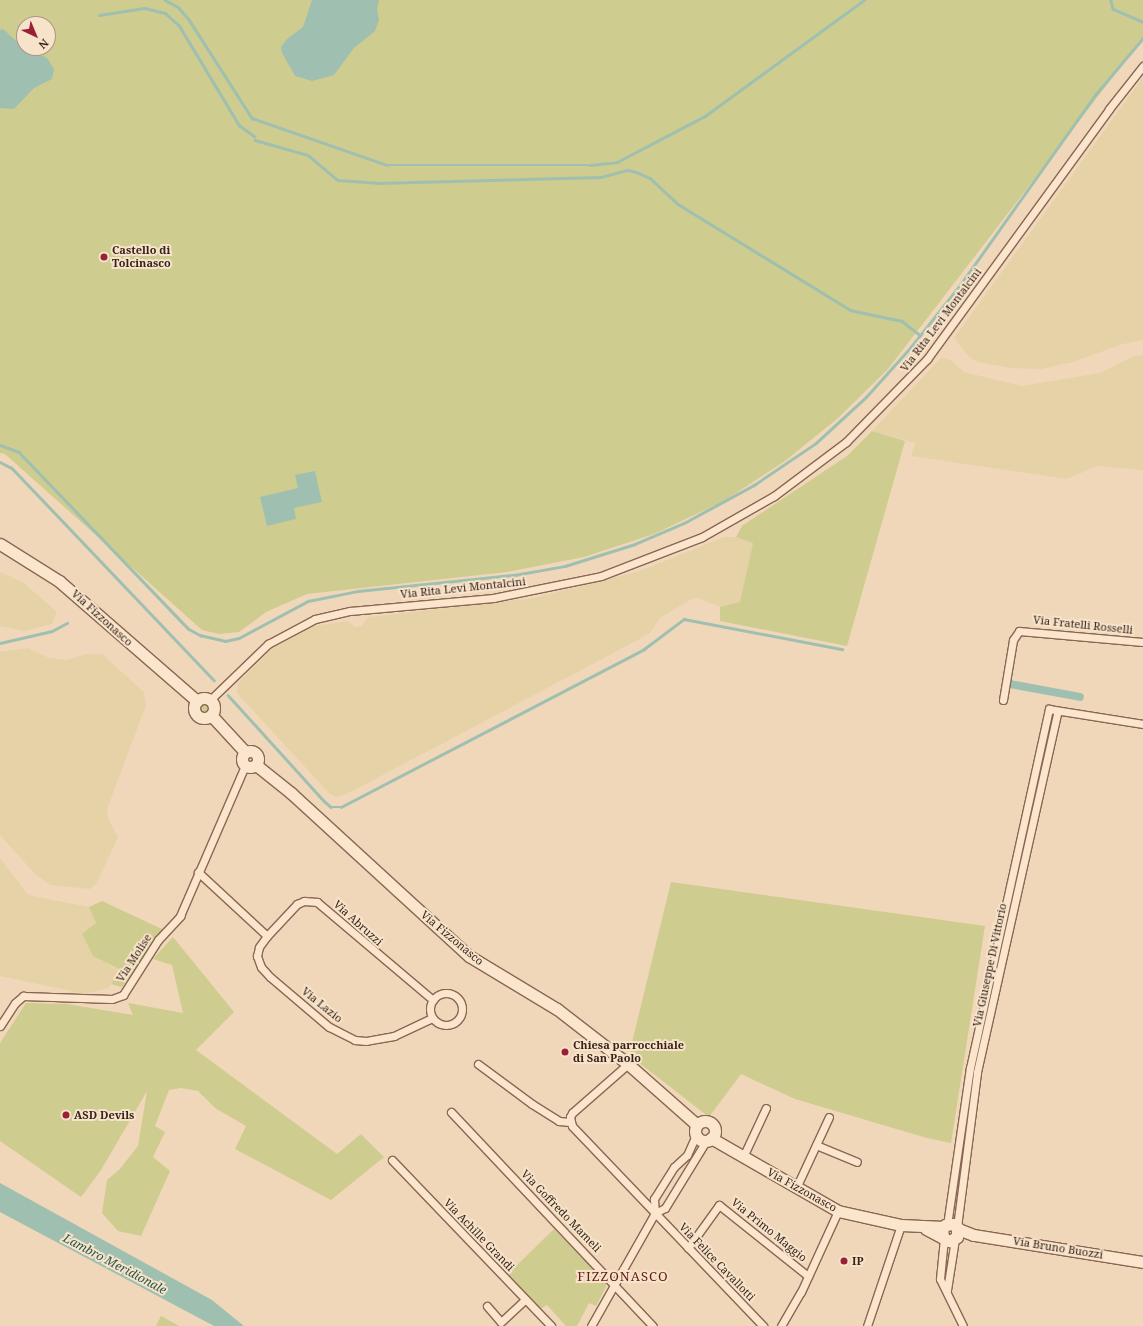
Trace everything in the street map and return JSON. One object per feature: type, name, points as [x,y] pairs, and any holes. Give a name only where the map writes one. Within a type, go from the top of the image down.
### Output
[{"type":"main road","name":"Via Fizzonasco","points":[[0,544],[60,581],[197,701]]},
{"type":"main road","points":[[213,697],[214,707],[211,715],[205,718],[199,716],[195,711],[197,701],[204,698],[213,697]]},
{"type":"main road","name":"Via Fizzonasco","points":[[211,715],[245,752],[250,751],[257,755],[250,766],[290,793],[469,956],[557,1009],[628,1064],[697,1130],[700,1139],[709,1140],[744,1157],[838,1211],[901,1225],[951,1232]]},
{"type":"main road","points":[[697,1130],[706,1122],[712,1124],[714,1133],[709,1140]]},
{"type":"main road","name":"Via Bruno Buozzi","points":[[951,1232],[1143,1262]]},
{"type":"street","name":"Via Rita Levi Montalcini","points":[[213,697],[268,644],[315,619],[350,611],[493,598],[601,576],[702,537],[774,496],[846,442],[927,359],[1109,109],[1143,66]]},
{"type":"street","name":"Via Fratelli Rosselli","points":[[1003,700],[1014,640],[1019,632],[1143,642]]},
{"type":"street","name":"Via Giuseppe Di Vittorio","points":[[1049,709],[1058,711],[977,1072],[968,1140],[951,1232],[958,1139],[970,1068],[1049,709]]},
{"type":"street","points":[[1058,711],[1143,724]]},
{"type":"street","name":"Via Molise","points":[[0,1026],[15,1003],[23,996],[112,999],[123,995],[151,950],[180,916],[198,872],[250,766]]},
{"type":"street","points":[[198,872],[267,936]]},
{"type":"street","name":"Via Abruzzi","points":[[267,936],[297,904],[304,901],[317,902],[433,1000]]},
{"type":"street","points":[[1002,923],[1010,924]]},
{"type":"street","name":"Via Lazio","points":[[267,936],[259,946],[257,956],[261,967],[325,1023],[343,1036],[366,1042],[382,1039],[432,1018]]},
{"type":"street","points":[[450,994],[460,1001],[462,1007],[459,1019],[455,1023],[442,1025],[432,1018],[430,1012],[433,1000],[438,995],[450,994]]},
{"type":"street","points":[[478,1064],[532,1104],[559,1121],[570,1122],[572,1113],[628,1064]]},
{"type":"street","points":[[744,1157],[766,1108]]},
{"type":"street","name":"Via Goffredo Mameli","points":[[451,1112],[653,1326]]},
{"type":"street","points":[[796,1188],[829,1117]]},
{"type":"street","name":"Via Felice Cavallotti","points":[[570,1122],[763,1326]]},
{"type":"street","points":[[591,1326],[655,1212],[654,1199],[674,1167],[687,1156],[697,1130]]},
{"type":"street","points":[[958,1139],[968,1140]]},
{"type":"street","points":[[655,1212],[665,1208],[709,1140]]},
{"type":"street","points":[[816,1145],[857,1162]]},
{"type":"street","name":"Via Achille Grandi","points":[[392,1160],[551,1326]]},
{"type":"street","name":"Via Primo Maggio","points":[[688,1248],[720,1204],[808,1276]]},
{"type":"street","points":[[781,1326],[808,1276],[838,1211]]},
{"type":"street","points":[[867,1326],[901,1225]]},
{"type":"street","points":[[951,1232],[939,1271],[940,1279],[947,1290],[963,1326]]},
{"type":"street","points":[[487,1306],[501,1322],[525,1300]]},
{"type":"shaded area","points":[[0,0],[1143,0],[1143,38],[888,369],[838,418],[785,461],[724,501],[654,534],[584,557],[507,572],[307,594],[266,612],[239,632],[219,634],[202,630],[5,454],[0,453]]},
{"type":"shaded area","points":[[1143,77],[1143,340],[1123,344],[1073,362],[1041,369],[1011,368],[978,362],[969,357],[954,338]]},
{"type":"shaded area","points":[[1143,355],[1143,470],[1097,466],[1067,479],[911,456],[915,443],[872,431],[942,357],[952,361],[964,372],[1022,386],[1100,373],[1134,356]]},
{"type":"shaded area","points":[[872,431],[905,441],[847,646],[720,621],[720,607],[740,602],[753,543],[736,537],[742,526],[847,456]]},
{"type":"shaded area","points":[[724,537],[736,537],[753,542],[740,603],[720,607],[697,598],[690,600],[660,618],[650,633],[636,641],[345,795],[335,797],[330,794],[237,693],[238,683],[273,648],[314,626],[348,621],[355,627],[362,626],[368,617],[534,598],[640,571]]},
{"type":"shaded area","points":[[0,572],[24,583],[57,612],[52,624],[24,631],[0,626]]},
{"type":"shaded area","points":[[28,648],[49,658],[66,660],[86,654],[102,654],[144,692],[146,705],[107,809],[108,818],[118,837],[97,883],[90,889],[50,885],[35,874],[0,835],[0,652]]},
{"type":"shaded area","points":[[202,703],[206,703],[208,704],[208,712],[202,713],[199,710],[199,706]]},
{"type":"shaded area","points":[[0,858],[28,895],[89,907],[96,923],[82,934],[93,956],[121,971],[108,988],[85,994],[0,976]]},
{"type":"shaded area","points":[[671,882],[985,926],[951,1143],[927,1138],[795,1099],[741,1074],[709,1117],[629,1055]]},
{"type":"shaded area","points":[[102,901],[164,930],[122,987],[111,984],[121,970],[93,956],[82,934],[96,923],[89,907]]},
{"type":"shaded area","points":[[173,937],[234,1012],[196,1050],[337,1154],[361,1134],[384,1157],[331,1200],[235,1149],[246,1126],[215,1108],[198,1091],[181,1088],[169,1090],[155,1126],[165,1132],[153,1157],[170,1171],[141,1236],[118,1231],[102,1213],[107,1180],[119,1170],[138,1146],[147,1091],[101,1170],[81,1197],[0,1141],[0,1043],[26,1003],[67,1004],[133,1015],[128,1003],[183,1013],[172,965],[153,959]]},
{"type":"shaded area","points":[[554,1229],[606,1283],[606,1287],[596,1306],[589,1303],[577,1326],[566,1326],[547,1305],[540,1309],[508,1274]]},
{"type":"shaded area","points":[[161,1316],[179,1326],[156,1326]]},
{"type":"water","points":[[312,0],[379,0],[377,9],[379,20],[375,31],[354,48],[334,75],[312,81],[295,76],[282,53],[281,47],[287,39],[303,27]]},
{"type":"water","points":[[3,29],[16,41],[16,56],[42,56],[47,58],[54,69],[52,79],[34,88],[14,109],[0,108],[0,30]]},
{"type":"water","points":[[315,471],[322,502],[294,508],[296,519],[267,526],[260,497],[298,488],[295,475]]},
{"type":"water","name":"Lambro Meridionale","points":[[0,1183],[212,1300],[244,1326],[214,1326],[0,1212]]},
{"type":"waterway","points":[[165,0],[178,7],[188,18],[252,118],[387,165],[590,165],[617,162],[705,116],[864,0]]},
{"type":"waterway","points":[[1111,0],[1113,9],[1143,22]]},
{"type":"waterway","points":[[99,15],[145,8],[165,13],[179,25],[239,125],[254,136]]},
{"type":"waterway","points":[[0,445],[19,452],[189,629],[200,635],[225,641],[239,638],[308,601],[358,591],[514,575],[565,566],[635,544],[684,523],[754,485],[816,443],[866,397],[910,348],[960,285],[1095,95],[1143,38]]},
{"type":"waterway","points":[[255,140],[308,155],[338,180],[377,183],[601,177],[628,170],[636,172],[650,178],[678,204],[850,310],[902,321],[920,335]]},
{"type":"waterway","points":[[0,462],[12,468],[214,680]]},
{"type":"waterway","points":[[228,695],[324,801],[331,807],[341,807],[644,649],[684,619],[842,649]]},
{"type":"waterway","points":[[0,643],[52,631],[67,623]]},
{"type":"waterway","points":[[1010,684],[1080,697]]},
{"type":"place","name":"Castello di Tolcinasco","points":[[104,257]]},
{"type":"place","name":"Chiesa parrocchiale di San Paolo","points":[[565,1052]]},
{"type":"place","name":"ASD Devils","points":[[66,1115]]},
{"type":"place","name":"IP","points":[[844,1261]]},
{"type":"district","name":"FIZZONASCO","points":[[623,1276]]}]
